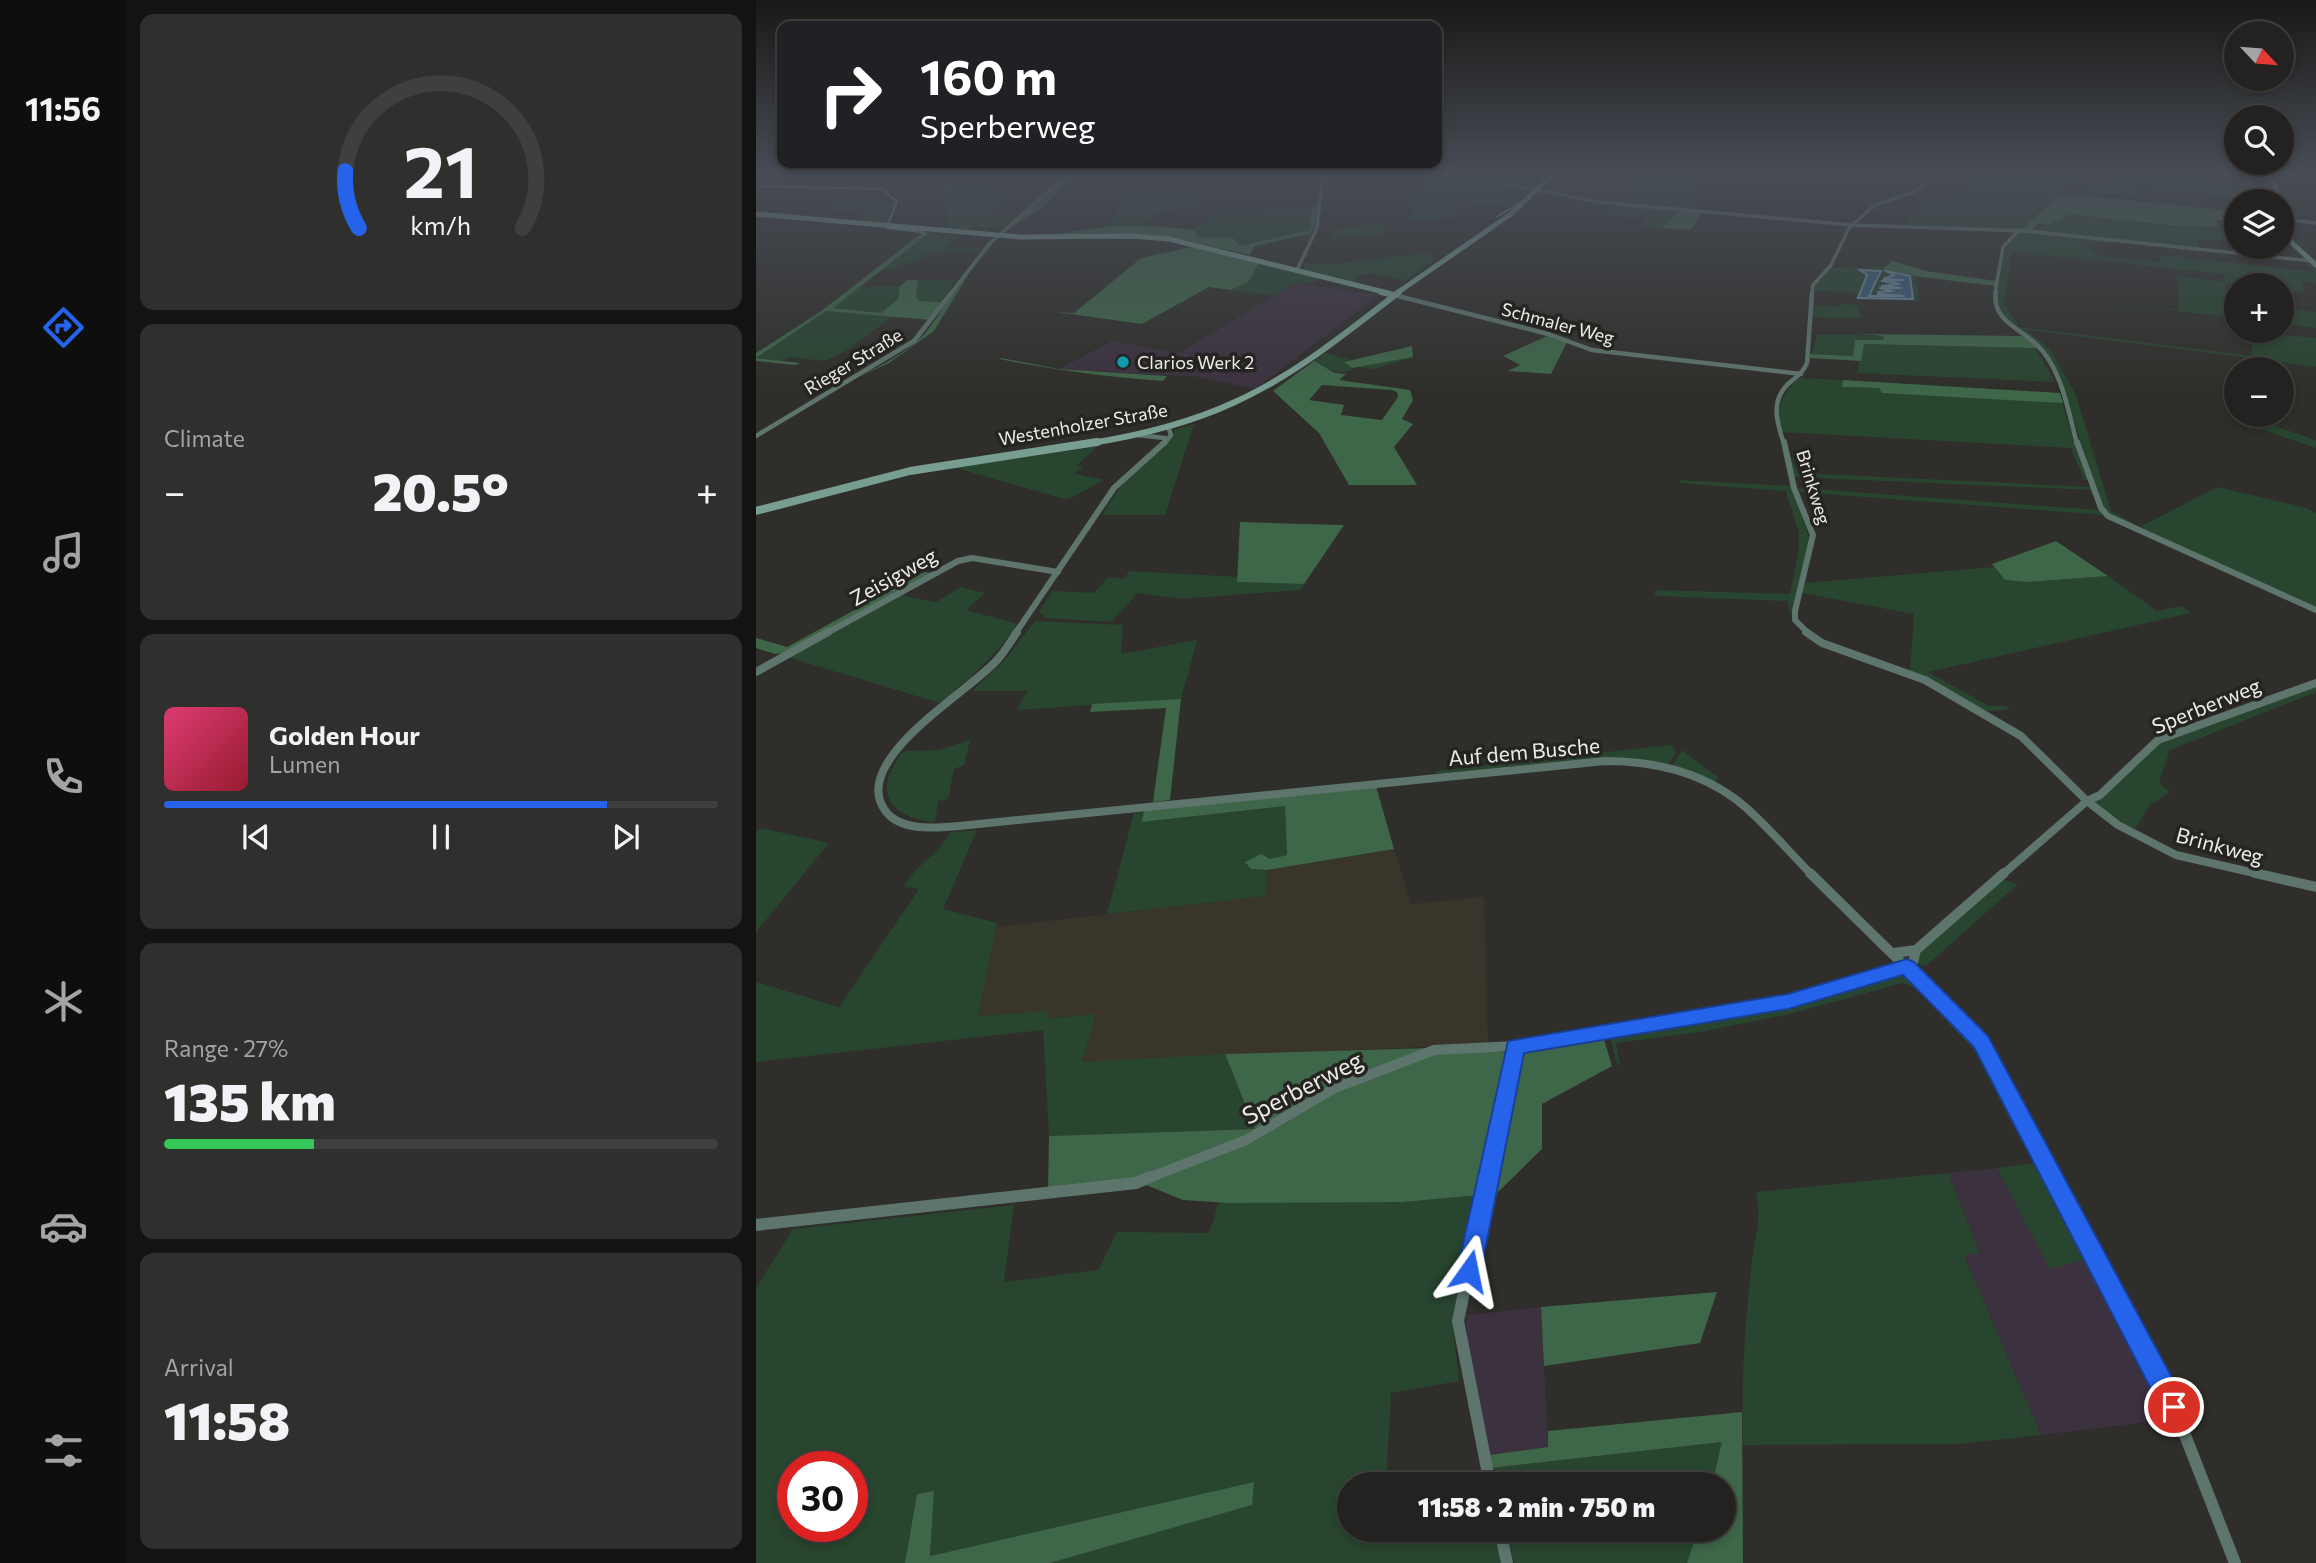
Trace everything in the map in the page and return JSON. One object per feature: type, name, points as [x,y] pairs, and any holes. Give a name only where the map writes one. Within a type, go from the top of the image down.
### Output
[{"type":"street","name":"Rieger Straße","points":[[756,436],[914,341],[934,318],[954,285],[989,246]]},
{"type":"street","points":[[1202,246],[1394,295]]},
{"type":"street","points":[[1297,270],[1308,246]]},
{"type":"street","name":"Westenholzer Straße","points":[[756,510],[904,472],[1124,436],[1164,427],[1217,410],[1268,386],[1462,246]]},
{"type":"street","name":"Brinkweg","points":[[1841,246],[1831,265],[1813,285],[1806,368],[1778,397],[1776,421],[1786,449],[1794,488],[1813,535],[1795,611],[1795,620],[1801,629],[1822,643],[1926,680],[1984,712],[2021,736],[2087,801],[2118,825],[2176,855],[2316,887]]},
{"type":"street","points":[[2004,246],[1994,302],[2007,324],[2037,345],[2058,377],[2078,446],[2103,511],[2132,528],[2316,610]]},
{"type":"street","points":[[2161,246],[2314,263]]},
{"type":"street","points":[[2295,246],[2314,263]]},
{"type":"street","name":"Schmaler Weg","points":[[1394,295],[1548,334],[1592,350],[1801,374]]},
{"type":"street","points":[[1124,436],[1155,435],[1166,439],[1164,427]]},
{"type":"street","name":"Auf dem Busche","points":[[1166,439],[1114,488],[998,660],[982,677],[917,728],[887,763],[878,797],[884,811],[909,824],[931,828],[1576,762],[1632,761],[1681,771],[1734,798],[1981,1041],[2174,1407],[2235,1563]]},
{"type":"street","name":"Zeisigweg","points":[[756,672],[958,561],[972,558],[1058,572]]},
{"type":"street","name":"Sperberweg","points":[[2087,801],[2100,795],[2158,740],[2316,683]]},
{"type":"street","points":[[1894,953],[1916,950],[2087,801]]},
{"type":"street","points":[[1907,967],[1913,963],[1916,950]]},
{"type":"street","name":"Sperberweg","points":[[756,1225],[1136,1183],[1246,1140],[1335,1088],[1434,1050],[1515,1046],[1788,1002],[1907,967]]},
{"type":"street","points":[[1487,1472],[1458,1321],[1515,1046]]},
{"type":"street","points":[[1503,1542],[1507,1563]]},
{"type":"shaded area","points":[[1296,283],[1379,295],[1255,389],[1199,377],[1059,369],[1112,341],[1179,353]]},
{"type":"shaded area","points":[[1394,849],[1411,904],[1484,897],[1488,1044],[1081,1062],[1095,1014],[1045,1019],[1047,1011],[978,1016],[996,927],[1265,896],[1267,870]]},
{"type":"shaded area","points":[[1997,1168],[2050,1268],[2093,1257],[2172,1419],[2041,1435],[1964,1255],[1980,1252],[1948,1173]]},
{"type":"shaded area","points":[[1541,1307],[1548,1447],[1489,1455],[1467,1351],[1466,1315]]},
{"type":"green space","points":[[905,246],[912,246],[833,308],[881,313],[898,299],[900,286],[907,280],[918,280],[918,301],[941,302],[931,320],[826,311],[756,358],[756,353],[820,312]]},
{"type":"green space","points":[[913,246],[982,248],[978,252],[927,253],[918,261],[882,270]]},
{"type":"green space","points":[[991,246],[970,272],[934,331],[889,363],[859,377],[894,358],[926,332],[984,250]]},
{"type":"green space","points":[[1196,246],[1259,263],[1249,281],[1231,290],[1209,287],[1142,324],[1056,312],[1074,313],[1141,258]]},
{"type":"green space","points":[[1210,246],[1239,246],[1254,246],[1250,255]]},
{"type":"green space","points":[[2007,246],[2086,246],[2099,255],[2160,262],[2162,255],[2314,272],[2304,261],[2311,262],[2316,266],[2316,283],[2302,281],[2304,293],[2294,292],[2294,273],[2224,274],[2012,252],[2004,303],[2019,327],[2252,356],[2251,343],[2294,343],[2294,336],[2316,338],[2316,367],[2294,364],[2294,357],[2242,357],[2026,330],[2050,349],[2076,395],[2111,511],[2133,523],[2127,525],[2110,516],[2103,508],[2059,377],[2036,342],[2009,324],[1995,302]]},
{"type":"green space","points":[[1428,253],[1436,259],[1405,281],[1365,274],[1355,279],[1360,281],[1355,283],[1303,269],[1305,263],[1322,265]]},
{"type":"green space","points":[[1893,261],[1926,271],[1996,281],[1995,286],[1914,276],[1883,268]]},
{"type":"green space","points":[[1259,263],[1320,278],[1310,284],[1297,282],[1273,296],[1232,290],[1249,281]]},
{"type":"green space","points":[[1883,267],[1916,277],[1919,301],[1855,299],[1855,293],[1814,290],[1817,282],[1831,268]],"holes":[[[1881,271],[1868,296],[1904,297],[1906,295],[1901,291],[1879,288],[1902,289],[1881,284],[1903,284],[1882,281],[1904,281],[1896,275],[1909,276],[1913,299],[1859,298],[1867,274]]]},
{"type":"green space","points":[[2177,276],[2224,282],[2224,317],[2109,303],[2179,310]]},
{"type":"green space","points":[[918,280],[955,280],[941,302],[918,301]]},
{"type":"green space","points":[[900,286],[898,299],[881,313],[832,308],[860,287]]},
{"type":"green space","points":[[1840,304],[1857,305],[1861,318],[1813,317],[1813,305],[1839,307]]},
{"type":"green space","points":[[2294,309],[2316,312],[2316,328],[2294,325]]},
{"type":"green space","points":[[826,311],[892,317],[846,351],[824,361],[789,357],[782,361],[756,358]]},
{"type":"green space","points":[[1817,334],[1883,336],[1884,341],[1855,340],[1853,356],[1812,354]]},
{"type":"green space","points":[[1861,334],[2023,336],[2038,348],[1864,344],[1861,361],[1810,358],[1810,354],[1853,356],[1855,340],[1884,340],[1883,336]]},
{"type":"green space","points":[[1547,336],[1567,342],[1551,374],[1508,371],[1520,365],[1503,356]]},
{"type":"green space","points":[[1863,344],[2035,348],[2055,382],[1857,373]]},
{"type":"green space","points":[[1412,346],[1413,357],[1352,368],[1344,362]]},
{"type":"green space","points":[[1325,353],[1351,360],[1345,361],[1352,368],[1356,367],[1340,372],[1314,361]]},
{"type":"green space","points":[[1413,357],[1414,357],[1373,369],[1356,367]]},
{"type":"green space","points":[[756,358],[800,363],[795,365],[756,361]]},
{"type":"green space","points":[[999,359],[1059,369],[1167,376],[1163,381],[1122,377],[1061,370]]},
{"type":"green space","points":[[1314,361],[1335,373],[1346,374],[1339,380],[1410,390],[1413,400],[1402,419],[1413,424],[1394,447],[1417,485],[1349,485],[1319,433],[1273,391]],"holes":[[[1322,385],[1397,392],[1398,397],[1382,420],[1341,415],[1344,405],[1309,400]]]},
{"type":"green space","points":[[1800,378],[1843,380],[1843,387],[1879,388],[1882,393],[2062,402],[2075,446],[2090,480],[2084,480],[2071,448],[1781,432],[1778,416],[1781,402],[1788,389]]},
{"type":"green space","points":[[1843,380],[2060,393],[2063,403],[1882,393],[1879,388],[1842,387]]},
{"type":"green space","points":[[1194,424],[1165,515],[1102,515],[1126,480],[1164,448],[1174,430]]},
{"type":"green space","points":[[2255,427],[2278,427],[2316,440],[2316,448]]},
{"type":"green space","points":[[1097,447],[1076,466],[1083,467],[1075,474],[1104,480],[1067,500],[953,467]]},
{"type":"green space","points":[[1791,456],[1798,473],[2091,487],[2092,490],[1795,477],[1789,457]]},
{"type":"green space","points":[[1679,480],[1791,486],[1810,539],[1795,611],[1789,611],[1788,601],[1655,596],[1655,590],[1790,594],[1799,550],[1799,533],[1786,491],[1681,483]]},
{"type":"green space","points":[[2217,487],[2307,508],[2316,513],[2316,609],[2140,527]]},
{"type":"green space","points":[[1799,488],[2100,510],[2105,515],[1799,492]]},
{"type":"green space","points":[[1240,522],[1344,525],[1304,584],[1237,582]]},
{"type":"green space","points":[[2056,541],[2108,576],[2027,582],[2005,580],[1992,564]]},
{"type":"green space","points":[[1994,567],[2005,580],[2027,582],[2108,576],[2157,611],[2182,606],[2191,613],[1928,672],[1989,706],[2005,706],[2011,710],[1985,711],[1910,673],[1914,614],[1801,593],[1805,583]]},
{"type":"green space","points":[[1130,571],[1240,577],[1238,582],[1304,584],[1300,590],[1180,599],[1138,593],[1111,622],[1046,618],[1039,611],[1052,591],[1094,593],[1108,577],[1123,579]]},
{"type":"green space","points":[[924,572],[932,573],[784,653],[775,654],[756,648],[756,638],[787,647]]},
{"type":"green space","points":[[960,587],[985,593],[966,610],[1019,624],[982,666],[940,703],[787,657],[899,595],[936,602]]},
{"type":"green space","points":[[1035,621],[1123,625],[1121,654],[1197,640],[1181,699],[1017,710],[1027,691],[972,691],[1005,660]]},
{"type":"green space","points":[[2316,686],[2316,692],[2170,750],[2159,783],[2170,792],[2149,806],[2134,831],[2119,824],[2093,803],[2161,741]]},
{"type":"green space","points":[[1181,699],[1170,800],[1153,802],[1166,708],[1090,712],[1092,704]]},
{"type":"green space","points":[[970,740],[964,765],[954,769],[948,799],[938,801],[935,822],[905,815],[896,808],[887,789],[894,765],[904,751],[939,750]]},
{"type":"green space","points":[[1671,745],[1676,752],[1668,765],[1605,759],[1437,774],[1436,771]]},
{"type":"green space","points":[[1682,750],[1719,778],[1713,783],[1672,767]]},
{"type":"green space","points":[[1376,786],[1394,849],[1267,870],[1251,869],[1245,862],[1261,854],[1270,859],[1287,855],[1285,806],[1142,822],[1144,810]]},
{"type":"green space","points":[[1285,806],[1287,855],[1270,859],[1252,869],[1267,870],[1266,896],[1107,914],[1134,813],[1144,813],[1143,822]]},
{"type":"green space","points":[[761,828],[829,843],[756,932],[756,832]]},
{"type":"green space","points":[[977,830],[943,909],[997,923],[978,1016],[1048,1011],[1046,1019],[1096,1014],[1082,1062],[1225,1054],[1255,1129],[1049,1136],[1043,1030],[756,1062],[756,982],[839,1007],[919,889],[904,887],[914,872],[939,848],[950,832]]},
{"type":"green space","points":[[2002,879],[2018,884],[1926,966],[1917,963],[1920,953]]},
{"type":"green space","points":[[1905,970],[1979,1044],[2093,1257],[2050,1269],[1997,1168],[2033,1163],[1974,1050],[1914,986],[1902,983],[1790,1014],[1700,1032],[1616,1043],[1620,1064],[1617,1065],[1610,1035],[1692,1022]]},
{"type":"green space","points":[[1603,1036],[1612,1066],[1542,1104],[1542,1149],[1497,1193],[1491,1194],[1520,1048]]},
{"type":"green space","points":[[1431,1048],[1433,1052],[1503,1052],[1509,1057],[1481,1195],[1403,1202],[1229,1203],[1183,1200],[1134,1180],[1048,1191],[1049,1136],[1255,1129],[1225,1054]]},
{"type":"green space","points":[[1948,1173],[1980,1253],[1964,1255],[2041,1435],[1958,1444],[1743,1445],[1744,1353],[1758,1220],[1756,1192]]},
{"type":"green space","points":[[1481,1195],[1452,1319],[1459,1381],[1391,1393],[1387,1472],[1337,1472],[1337,1542],[1497,1542],[1502,1563],[1050,1563],[1251,1505],[1254,1482],[930,1556],[934,1491],[917,1494],[905,1563],[756,1563],[756,1288],[793,1229],[1014,1205],[1004,1282],[1098,1270],[1117,1232],[1209,1233],[1219,1202],[1403,1202]]},
{"type":"green space","points":[[1717,1292],[1700,1343],[1544,1366],[1541,1307]]},
{"type":"green space","points":[[1742,1412],[1743,1563],[1687,1563],[1694,1542],[1736,1542],[1736,1472],[1715,1472],[1722,1442],[1491,1468],[1489,1455],[1548,1447],[1548,1431]]},
{"type":"green space","points":[[1723,1442],[1715,1472],[1492,1472],[1491,1468]]},
{"type":"green space","points":[[1254,1482],[1252,1505],[1050,1563],[905,1563],[917,1494],[934,1491],[930,1556]]},
{"type":"green space","points":[[1509,1542],[1694,1542],[1687,1563],[1514,1563]]},
{"type":"water","points":[[1860,270],[1881,271],[1869,296],[1905,296],[1878,294],[1893,291],[1879,288],[1902,288],[1881,286],[1900,284],[1881,281],[1904,280],[1883,279],[1894,275],[1884,270],[1910,276],[1913,299],[1858,298],[1867,275]]},
{"type":"place","name":"Clarios Werk 2","points":[[1123,362]]},
{"type":"route","points":[[1469,1271],[1515,1046],[1606,1034],[1788,1002],[1907,967],[1981,1041],[2174,1407]]}]
